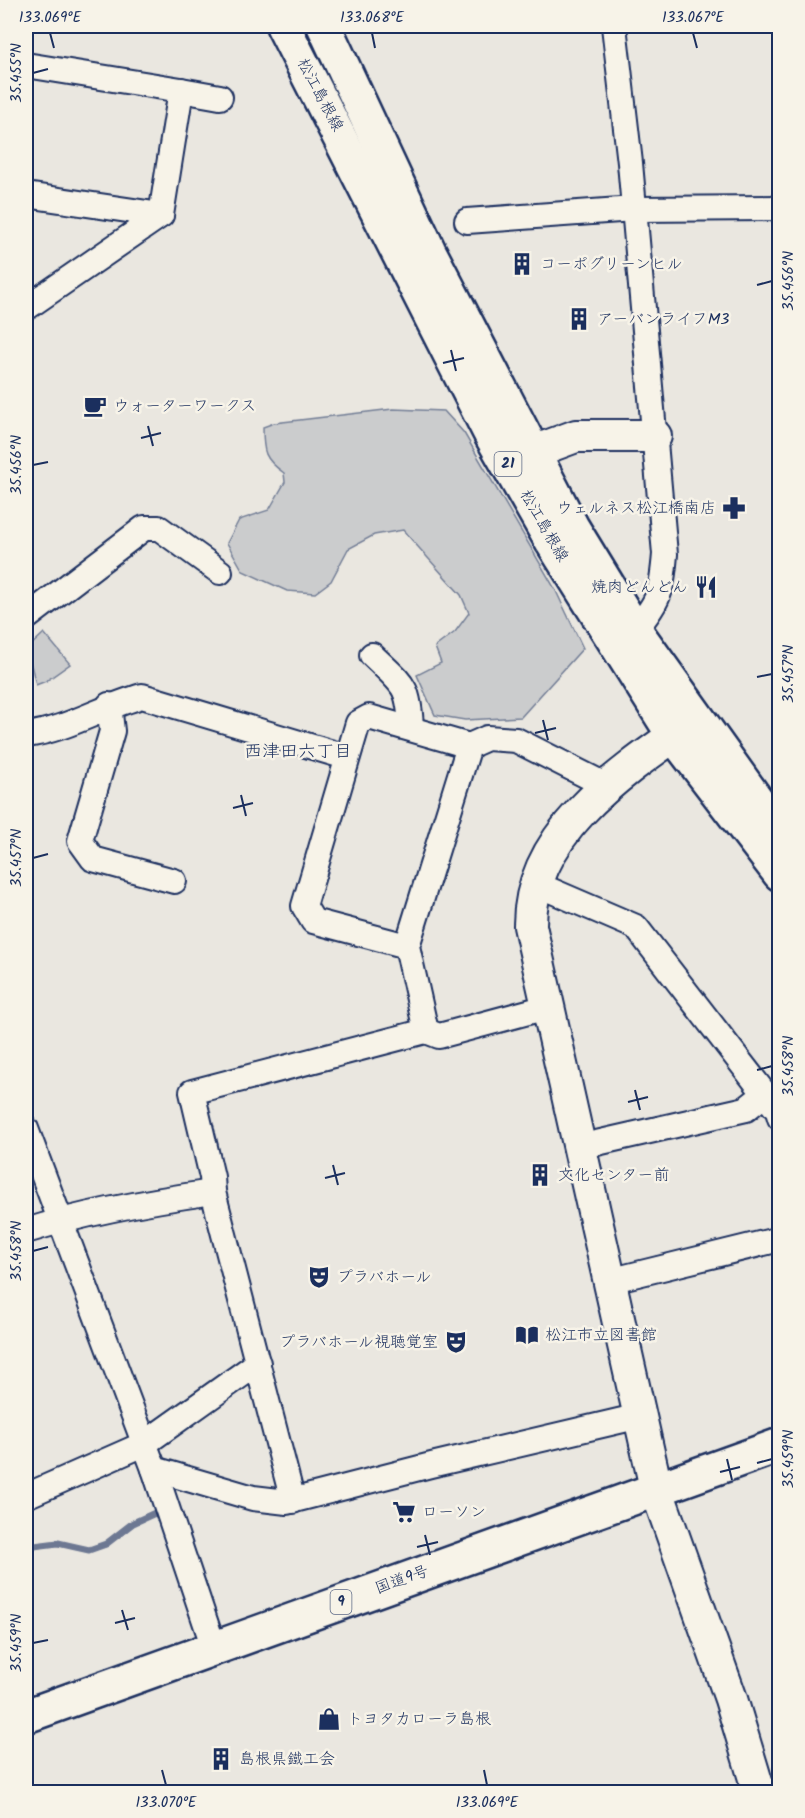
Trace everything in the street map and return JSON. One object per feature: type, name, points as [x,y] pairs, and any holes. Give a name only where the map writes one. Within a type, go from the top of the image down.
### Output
[{"type":"main road","name":"松江島根線","points":[[283,26],[491,435],[552,542],[686,728],[780,874]]},
{"type":"main road","name":"松江島根線","points":[[324,26],[429,251],[573,527],[635,630],[686,728],[780,833]]},
{"type":"main road","name":"国道9号","points":[[26,1716],[656,1488],[780,1446]]},
{"type":"street","points":[[614,26],[634,209],[665,554],[662,588],[649,613],[635,630]]},
{"type":"street","points":[[26,65],[220,97]]},
{"type":"street","points":[[26,308],[161,215],[181,90]]},
{"type":"street","points":[[26,195],[161,215]]},
{"type":"street","points":[[467,221],[634,209],[780,208]]},
{"type":"street","points":[[533,452],[576,435],[655,436]]},
{"type":"street","points":[[26,618],[144,528],[159,528],[220,572]]},
{"type":"street","points":[[372,655],[406,690],[410,698],[411,728]]},
{"type":"street","points":[[26,735],[56,730],[109,705],[142,696],[346,757]]},
{"type":"street","points":[[109,705],[112,731],[81,841],[93,859],[174,881]]},
{"type":"street","points":[[407,946],[313,921],[304,906],[346,757],[358,723],[362,719],[369,717],[469,746],[487,738],[516,740],[609,787]]},
{"type":"street","points":[[686,728],[585,807],[564,831],[537,884],[532,898],[530,926],[656,1488],[731,1699],[759,1792]]},
{"type":"street","points":[[426,1031],[407,946],[469,746]]},
{"type":"street","points":[[537,884],[636,927],[778,1111],[780,1118]]},
{"type":"street","points":[[293,1501],[213,1192],[212,1177],[192,1092],[426,1031],[439,1035],[547,1007]]},
{"type":"street","points":[[579,1147],[746,1109],[765,1094]]},
{"type":"street","points":[[26,1129],[154,1469],[214,1648]]},
{"type":"street","points":[[26,1231],[61,1220],[143,1202],[213,1192]]},
{"type":"street","points":[[609,1281],[780,1239]]},
{"type":"street","points":[[26,1496],[144,1444],[258,1363]]},
{"type":"street","points":[[154,1469],[270,1502],[293,1501],[640,1416]]},
{"type":"street","points":[[773,1792],[780,1790]]},
{"type":"shaded area","points":[[393,409],[444,411],[464,433],[555,589],[583,648],[521,717],[465,720],[435,715],[417,675],[441,663],[435,647],[455,632],[469,613],[461,595],[403,530],[374,535],[348,549],[331,581],[315,593],[287,591],[243,571],[227,543],[239,520],[269,510],[285,482],[284,473],[272,463],[266,454],[263,427],[274,423]]},
{"type":"shaded area","points":[[44,633],[70,664],[46,681],[36,685],[27,649]]},
{"type":"waterway","points":[[26,1547],[58,1543],[89,1550],[106,1544],[133,1523],[155,1513]]},
{"type":"place","name":"コーポグリーンヒル","points":[[522,264]]},
{"type":"place","name":"アーバンライフM3","points":[[579,319]]},
{"type":"place","name":"ウォーターワークス","points":[[95,406]]},
{"type":"place","name":"ウェルネス松江橋南店","points":[[734,508]]},
{"type":"place","name":"焼肉どんどん","points":[[706,587]]},
{"type":"place","name":"文化センター前","points":[[540,1175]]},
{"type":"place","name":"プラバホール","points":[[319,1277]]},
{"type":"place","name":"松江市立図書館","points":[[527,1335]]},
{"type":"place","name":"プラバホール視聴覚室","points":[[456,1342]]},
{"type":"place","name":"ローソン","points":[[404,1512]]},
{"type":"place","name":"トヨタカローラ島根","points":[[329,1719]]},
{"type":"place","name":"島根県鐵工会","points":[[221,1759]]},
{"type":"district","name":"西津田六丁目","points":[[298,752]]}]
